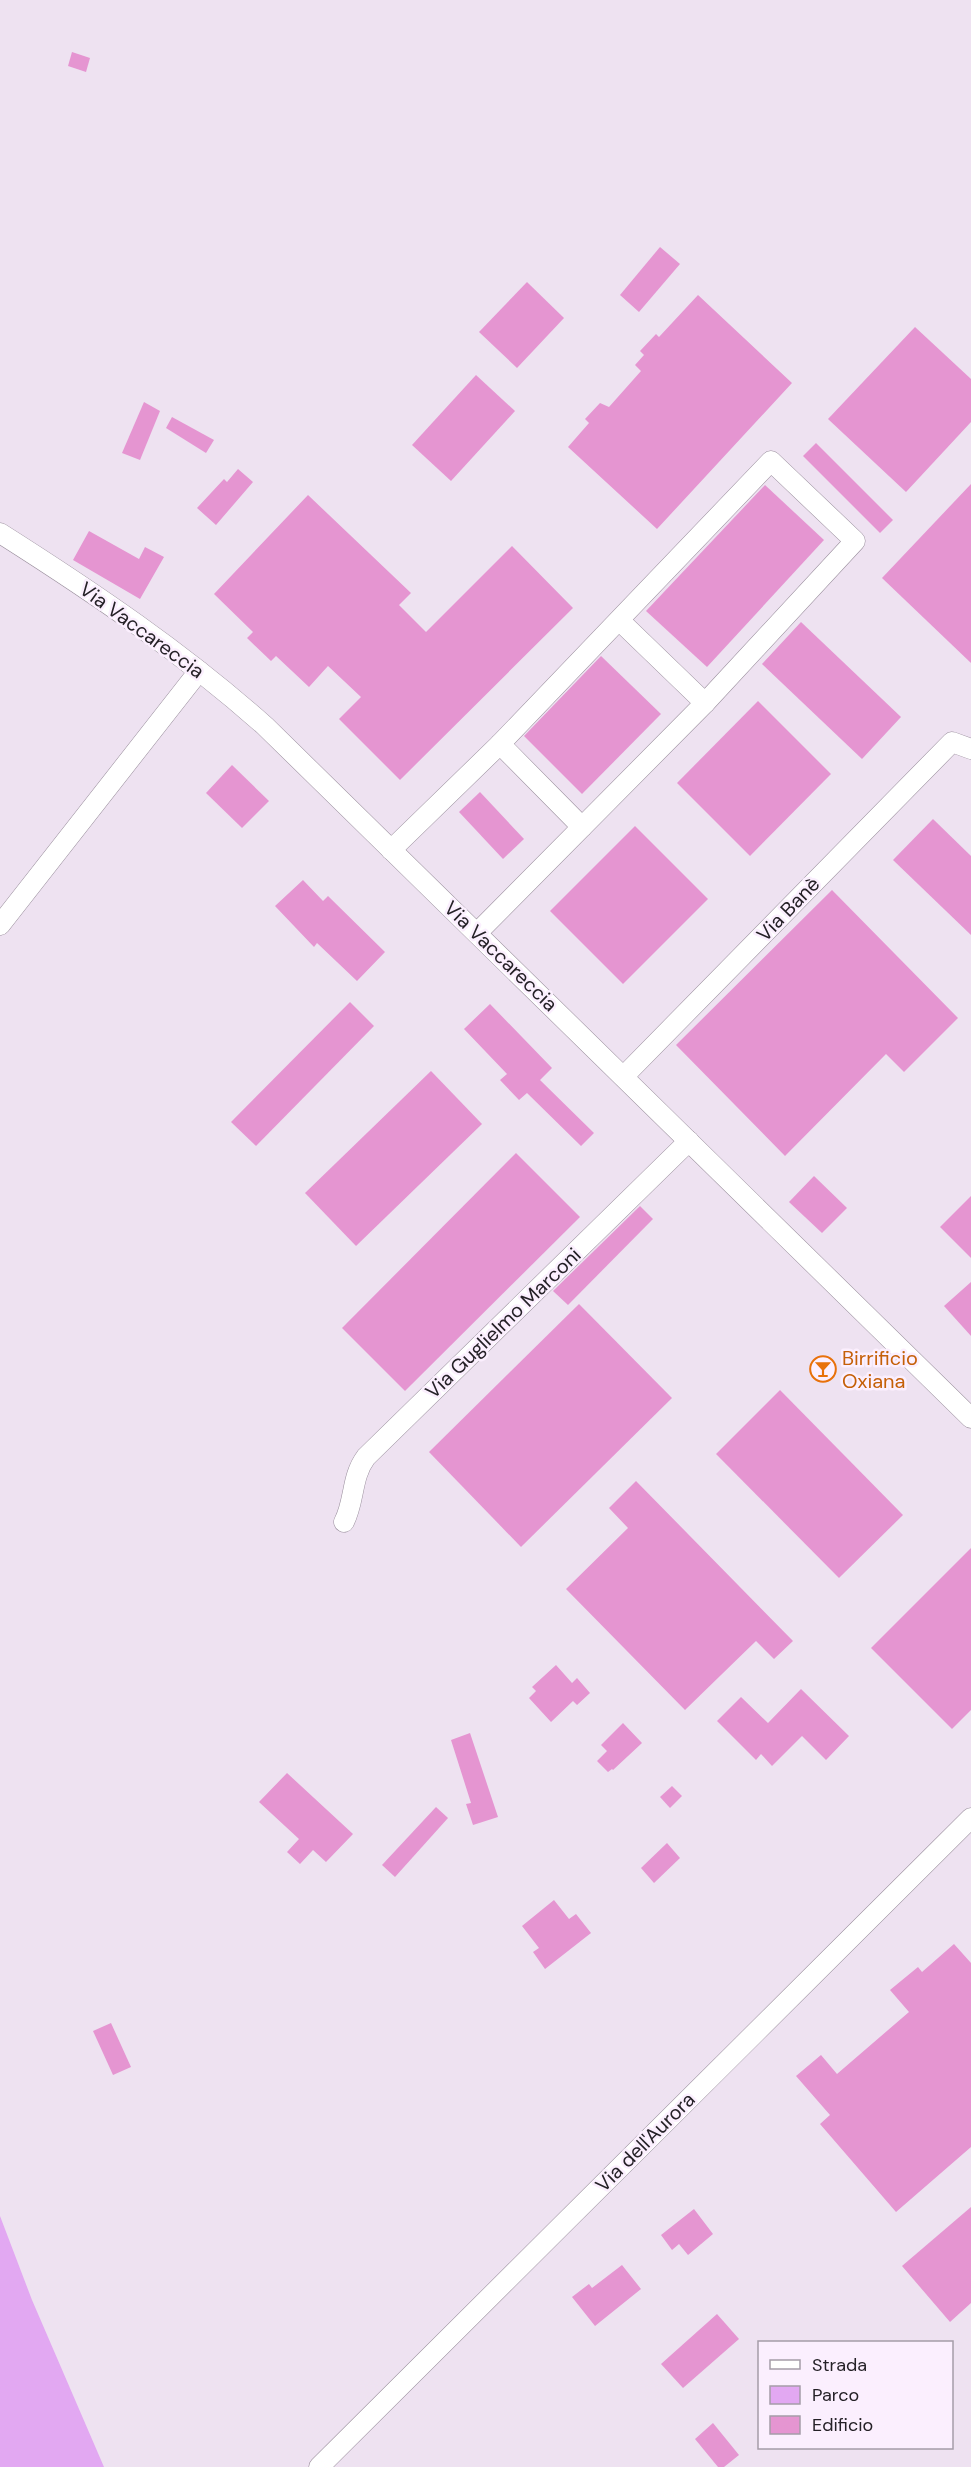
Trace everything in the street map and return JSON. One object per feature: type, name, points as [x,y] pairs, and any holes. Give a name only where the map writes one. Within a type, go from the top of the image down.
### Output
[{"type":"street","points":[[391,850],[500,744],[771,461],[855,541],[705,703],[477,932]]},
{"type":"street","name":"Via Vaccareccia","points":[[0,533],[100,598],[199,671],[265,726],[971,1418]]},
{"type":"street","points":[[620,621],[705,703]]},
{"type":"street","points":[[0,925],[199,671]]},
{"type":"street","name":"Via Banè","points":[[624,1076],[952,742],[971,749]]},
{"type":"street","points":[[500,744],[582,827]]},
{"type":"street","name":"Via Guglielmo Marconi","points":[[344,1522],[349,1510],[355,1477],[366,1457],[689,1141]]},
{"type":"street","name":"Via dell'Aurora","points":[[319,2467],[971,1818]]},
{"type":"green space","points":[[0,2216],[32,2300],[104,2467],[0,2467]]},
{"type":"building","points":[[72,52],[90,58],[86,72],[68,66]]},
{"type":"building","points":[[660,247],[680,264],[639,312],[620,295]]},
{"type":"building","points":[[527,282],[564,318],[517,368],[479,332]]},
{"type":"building","points":[[698,295],[792,383],[657,529],[568,447],[589,423],[585,419],[600,403],[609,407],[641,371],[635,365],[644,355],[640,351],[656,334],[659,337]]},
{"type":"building","points":[[915,327],[971,379],[971,422],[906,492],[828,419]]},
{"type":"building","points":[[476,375],[515,411],[451,481],[412,445]]},
{"type":"building","points":[[144,402],[160,411],[140,460],[122,453]]},
{"type":"building","points":[[172,417],[214,440],[206,453],[166,428]]},
{"type":"building","points":[[816,443],[893,520],[880,533],[803,456]]},
{"type":"building","points":[[238,469],[253,482],[216,525],[197,508],[224,479],[227,482]]},
{"type":"building","points":[[971,484],[971,663],[882,578]]},
{"type":"building","points":[[765,485],[824,540],[707,667],[646,611]]},
{"type":"building","points":[[308,495],[411,593],[399,605],[426,632],[512,546],[573,608],[400,780],[339,719],[361,697],[328,666],[309,687],[276,656],[271,661],[247,638],[253,632],[214,594]]},
{"type":"building","points":[[89,531],[139,559],[145,547],[164,557],[140,599],[73,560]]},
{"type":"building","points":[[801,622],[901,717],[862,759],[762,664]]},
{"type":"building","points":[[601,656],[661,714],[582,794],[524,736]]},
{"type":"building","points":[[758,701],[831,774],[750,856],[677,783]]},
{"type":"building","points":[[232,765],[269,801],[242,828],[206,793]]},
{"type":"building","points":[[480,792],[524,839],[503,859],[459,812]]},
{"type":"building","points":[[933,819],[971,856],[971,935],[893,860]]},
{"type":"building","points":[[635,826],[708,899],[623,984],[550,911]]},
{"type":"building","points":[[303,880],[323,901],[328,896],[385,952],[357,981],[317,943],[314,947],[275,906]]},
{"type":"building","points":[[832,890],[958,1018],[904,1072],[886,1054],[785,1156],[676,1045]]},
{"type":"building","points":[[350,1002],[374,1026],[256,1146],[231,1122]]},
{"type":"building","points":[[490,1004],[552,1068],[540,1080],[594,1133],[581,1146],[527,1093],[519,1100],[500,1080],[507,1074],[464,1029]]},
{"type":"building","points":[[431,1071],[482,1124],[356,1246],[305,1193]]},
{"type":"building","points":[[516,1153],[580,1217],[405,1391],[342,1328]]},
{"type":"building","points":[[814,1176],[847,1208],[822,1233],[789,1202]]},
{"type":"building","points":[[971,1196],[971,1258],[940,1227]]},
{"type":"building","points":[[640,1206],[653,1219],[568,1305],[553,1291]]},
{"type":"building","points":[[971,1282],[971,1336],[944,1306]]},
{"type":"building","points":[[579,1304],[672,1398],[521,1547],[429,1452]]},
{"type":"building","points":[[780,1390],[903,1515],[839,1578],[716,1454]]},
{"type":"building","points":[[636,1481],[793,1641],[774,1659],[756,1641],[685,1710],[566,1589],[628,1528],[609,1508]]},
{"type":"building","points":[[971,1548],[971,1710],[952,1729],[871,1648]]},
{"type":"building","points":[[556,1665],[572,1683],[577,1678],[590,1693],[577,1705],[573,1701],[551,1722],[529,1698],[536,1691],[532,1687]]},
{"type":"building","points":[[801,1689],[849,1736],[826,1760],[802,1736],[772,1766],[761,1754],[756,1760],[717,1721],[741,1697],[768,1723]]},
{"type":"building","points":[[623,1723],[642,1743],[608,1772],[597,1761],[607,1751],[601,1745]]},
{"type":"building","points":[[470,1733],[498,1817],[473,1825],[466,1804],[471,1803],[451,1740]]},
{"type":"building","points":[[287,1773],[353,1834],[326,1862],[313,1850],[300,1864],[287,1852],[299,1839],[259,1802]]},
{"type":"building","points":[[672,1786],[682,1796],[670,1808],[660,1797]]},
{"type":"building","points":[[436,1807],[448,1818],[395,1877],[382,1865]]},
{"type":"building","points":[[667,1843],[680,1858],[654,1883],[641,1868]]},
{"type":"building","points":[[554,1900],[569,1919],[576,1914],[591,1933],[545,1969],[533,1952],[539,1948],[522,1926]]},
{"type":"building","points":[[954,1944],[971,1963],[971,2147],[896,2212],[820,2124],[830,2115],[796,2076],[821,2055],[837,2074],[909,2012],[890,1990],[918,1967],[922,1972]]},
{"type":"building","points":[[111,2023],[131,2067],[113,2075],[93,2031]]},
{"type":"building","points":[[971,2207],[971,2303],[950,2322],[902,2266]]},
{"type":"building","points":[[694,2209],[713,2234],[688,2255],[679,2244],[672,2250],[661,2235]]},
{"type":"building","points":[[622,2265],[641,2289],[595,2326],[572,2297],[589,2284],[592,2288]]},
{"type":"building","points":[[717,2314],[739,2339],[683,2388],[661,2364]]},
{"type":"building","points":[[713,2423],[739,2455],[724,2467],[718,2467],[695,2439]]},
{"type":"place","name":"Birrificio Oxiana","points":[[823,1369]]}]
